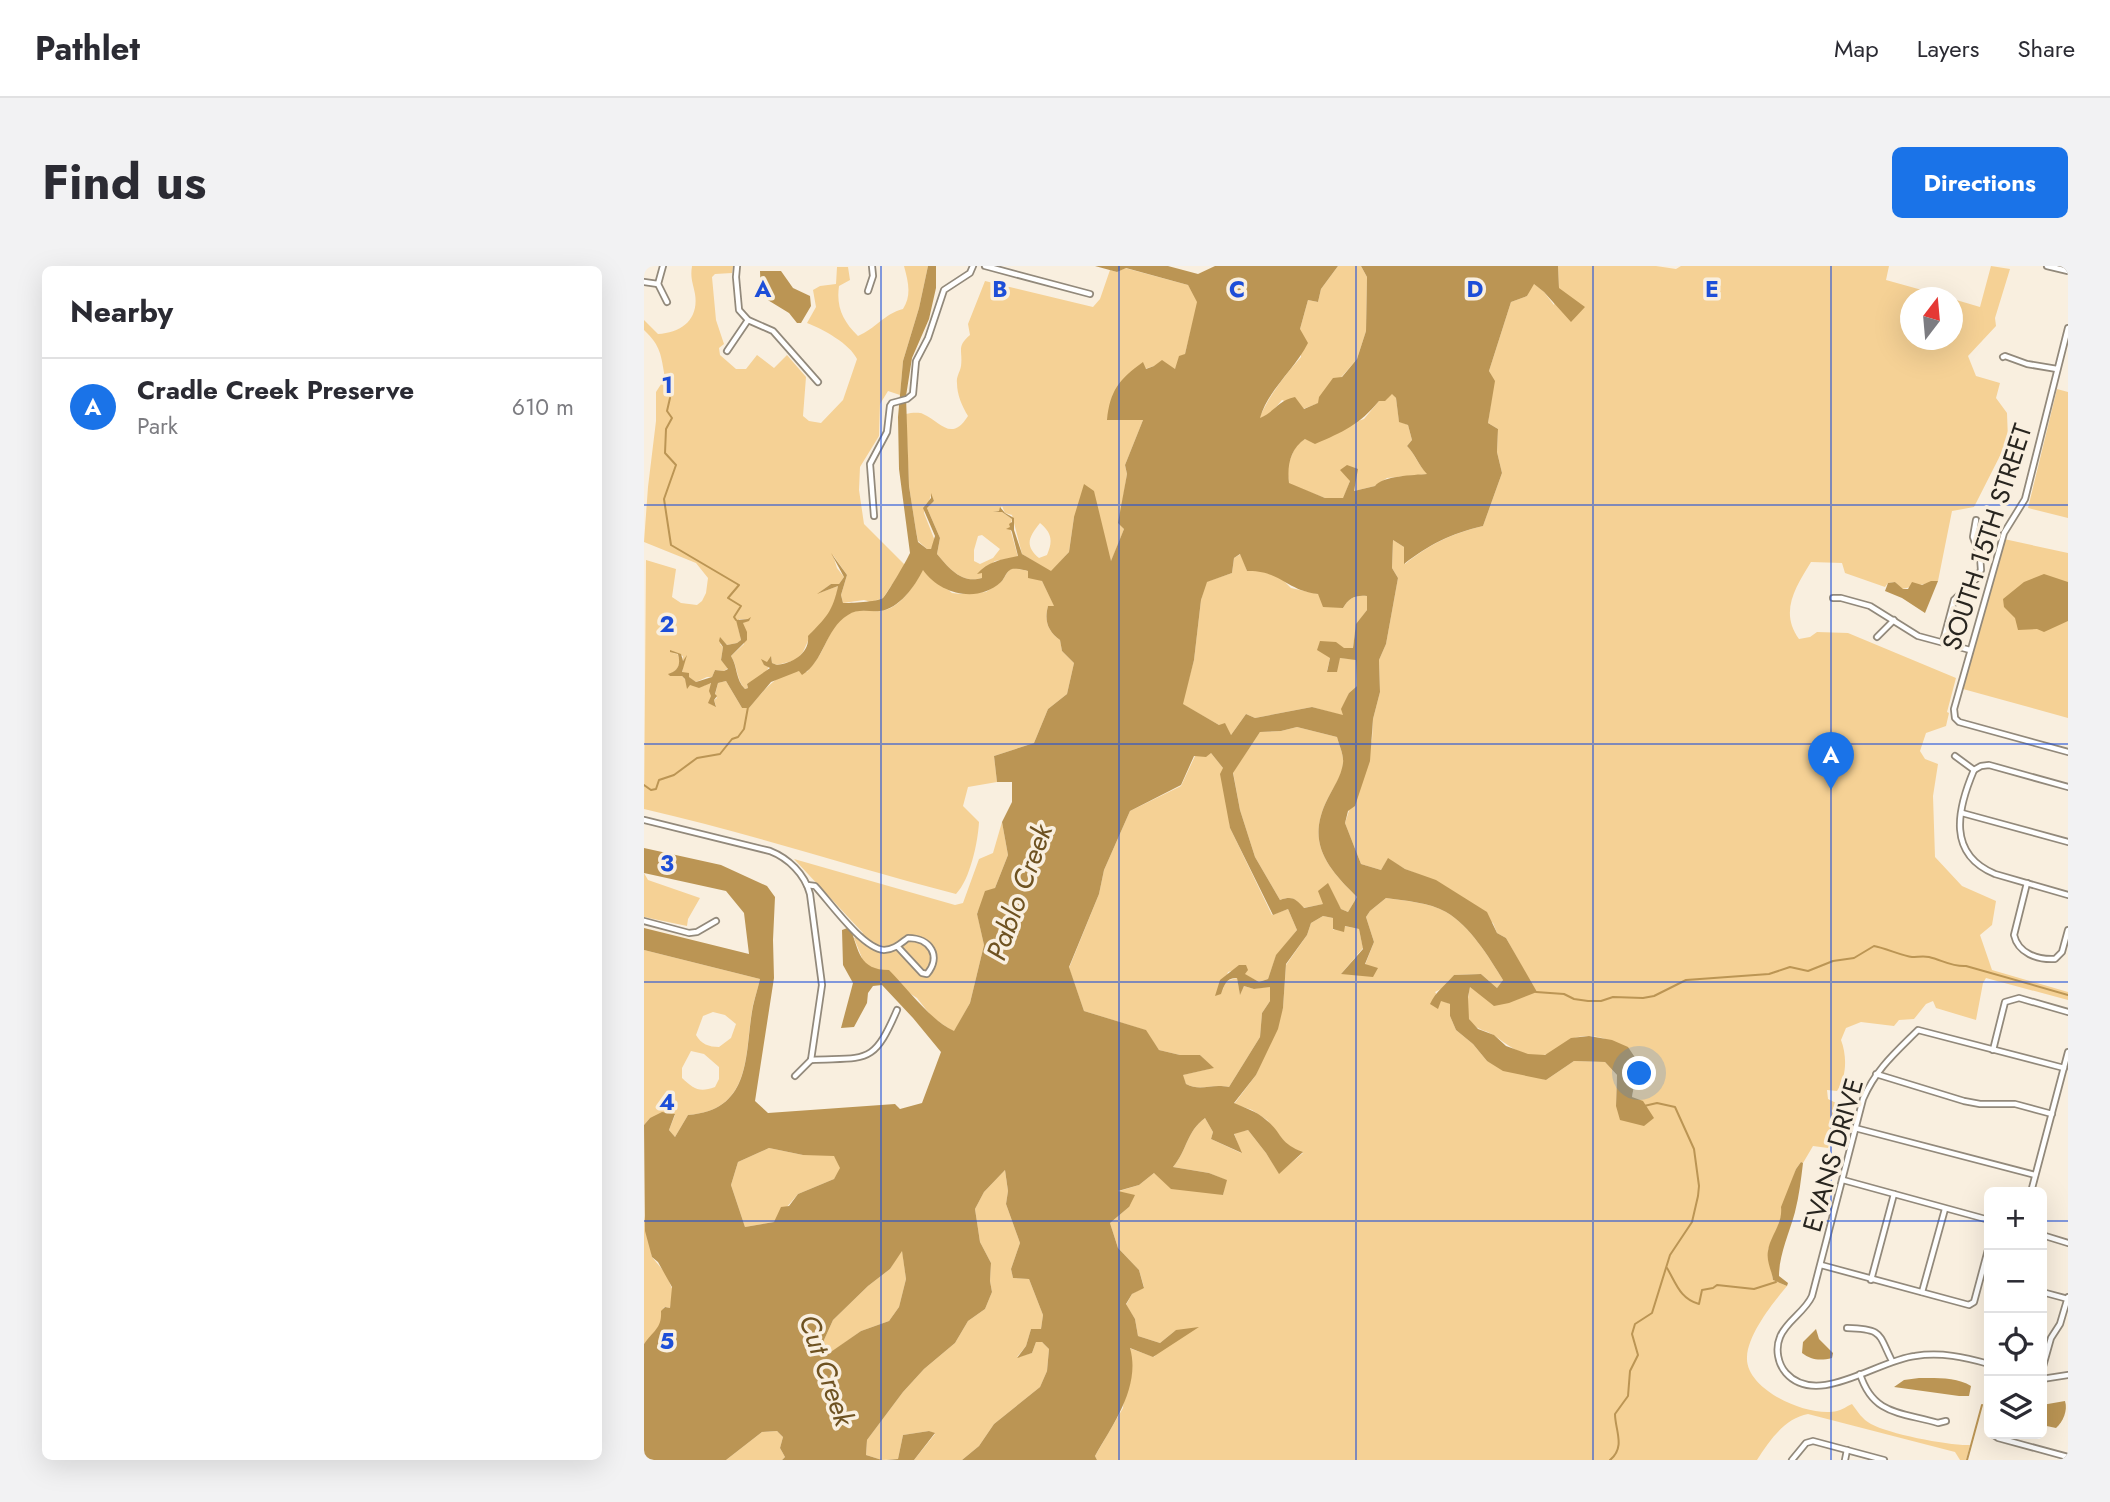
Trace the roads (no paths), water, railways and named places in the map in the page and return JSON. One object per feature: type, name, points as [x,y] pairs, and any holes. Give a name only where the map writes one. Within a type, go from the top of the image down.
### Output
[{"type":"street","points":[[663,266],[658,284],[667,302]]},
{"type":"street","points":[[737,266],[739,310],[748,320],[772,331],[818,382]]},
{"type":"street","points":[[868,291],[873,275],[872,266]]},
{"type":"street","points":[[874,516],[870,464],[887,432],[890,406],[912,394],[916,361],[928,338],[944,290],[970,273],[973,266]]},
{"type":"street","points":[[985,266],[1090,294]]},
{"type":"street","points":[[2047,266],[2068,271]]},
{"type":"street","points":[[644,282],[658,284]]},
{"type":"street","points":[[726,351],[748,320]]},
{"type":"street","name":"SOUTH 15TH STREET","points":[[2068,328],[2025,499],[2004,533],[1954,709],[1959,722],[2068,752]]},
{"type":"street","points":[[2003,357],[2027,365],[2057,369]]},
{"type":"street","points":[[1942,641],[1954,600],[1976,579],[1981,570],[1980,556],[1973,537],[1976,520]]},
{"type":"street","points":[[1833,598],[1870,606],[1918,636],[1970,650]]},
{"type":"street","points":[[1877,637],[1894,620]]},
{"type":"street","points":[[1955,756],[1974,770]]},
{"type":"street","points":[[1974,770],[1989,765],[2068,787]]},
{"type":"street","points":[[1974,770],[1959,833],[1966,852],[1984,869],[2068,895]]},
{"type":"street","points":[[1962,813],[2068,842]]},
{"type":"street","points":[[644,820],[770,851],[785,859],[807,885],[822,985],[811,1060],[795,1076]]},
{"type":"street","points":[[2027,883],[2014,935],[2016,943],[2025,952],[2049,960],[2058,957],[2068,930]]},
{"type":"street","points":[[807,885],[816,886],[866,941],[877,948],[886,950],[908,938],[925,941],[931,946],[934,956],[931,970],[927,974],[922,973],[897,946]]},
{"type":"street","points":[[644,921],[689,933],[697,932],[716,920]]},
{"type":"street","points":[[2064,1068],[1993,1050],[2005,1002],[2019,998],[2068,1012]]},
{"type":"street","points":[[811,1060],[870,1054],[884,1040],[897,1010]]},
{"type":"street","name":"EVANS DRIVE","points":[[1860,1374],[1823,1386],[1806,1386],[1792,1379],[1780,1363],[1778,1347],[1780,1337],[1810,1301],[1863,1099],[1875,1074],[1918,1030],[1993,1050]]},
{"type":"street","points":[[2032,1187],[2068,1052]]},
{"type":"street","points":[[1875,1074],[1972,1102],[2015,1104],[2052,1114]]},
{"type":"street","points":[[1856,1128],[2035,1175]]},
{"type":"street","points":[[1843,1180],[1984,1219]]},
{"type":"street","points":[[1871,1280],[1894,1194]]},
{"type":"street","points":[[1922,1292],[1945,1209]]},
{"type":"street","points":[[2047,1236],[2068,1242]]},
{"type":"street","points":[[1821,1265],[1969,1305],[1975,1299],[1988,1250]]},
{"type":"street","points":[[2047,1293],[2068,1298],[2047,1352]]},
{"type":"street","points":[[1847,1328],[1866,1329],[1878,1334],[1884,1339],[1892,1362]]},
{"type":"street","points":[[1946,1421],[1938,1423],[1881,1406],[1867,1392],[1860,1374],[1913,1356],[1939,1354],[1984,1363]]},
{"type":"street","points":[[2047,1378],[2068,1376]]},
{"type":"street","points":[[2002,1439],[2068,1457]]},
{"type":"street","points":[[1793,1460],[1806,1443],[1813,1441],[1884,1460]]},
{"type":"street","points":[[1845,1460],[1847,1450]]},
{"type":"water","points":[[928,266],[936,266],[936,288],[929,319],[912,358],[906,396],[909,486],[918,542],[931,549],[935,536],[923,508],[931,498],[931,493],[934,501],[927,508],[940,538],[937,554],[956,574],[975,579],[982,578],[982,573],[977,574],[990,564],[1018,556],[1012,532],[1006,529],[1010,527],[1012,519],[1002,512],[993,512],[999,511],[1000,507],[1014,518],[1014,530],[1022,554],[1051,571],[1069,552],[1074,517],[1084,484],[1094,491],[1111,561],[1124,529],[1118,523],[1127,474],[1125,465],[1143,420],[1107,420],[1113,393],[1122,380],[1143,362],[1146,369],[1162,360],[1175,369],[1179,356],[1185,354],[1197,302],[1188,285],[1126,268],[1117,272],[1095,266],[1168,266],[1198,274],[1215,266],[1338,266],[1321,289],[1318,302],[1308,300],[1300,329],[1308,343],[1269,398],[1260,418],[1284,401],[1295,397],[1304,409],[1318,403],[1319,397],[1333,378],[1342,377],[1357,359],[1366,331],[1367,277],[1361,266],[1558,266],[1559,288],[1585,307],[1571,322],[1534,284],[1527,296],[1511,302],[1489,371],[1495,381],[1488,423],[1498,429],[1497,452],[1502,473],[1483,526],[1441,540],[1404,564],[1404,547],[1393,540],[1392,568],[1398,578],[1386,644],[1379,660],[1380,692],[1373,719],[1370,761],[1355,806],[1348,811],[1345,823],[1361,864],[1381,870],[1388,858],[1405,869],[1436,880],[1487,912],[1497,933],[1506,938],[1537,992],[1494,1006],[1470,987],[1469,1019],[1478,1029],[1494,1035],[1506,1046],[1528,1054],[1545,1055],[1571,1038],[1589,1036],[1612,1040],[1628,1047],[1638,1062],[1632,1097],[1643,1101],[1654,1118],[1644,1126],[1620,1120],[1616,1106],[1617,1075],[1605,1062],[1574,1061],[1546,1080],[1503,1071],[1487,1061],[1473,1044],[1456,1030],[1450,1016],[1450,1004],[1441,1001],[1438,1009],[1430,1004],[1454,975],[1481,974],[1497,988],[1503,980],[1471,934],[1446,912],[1425,904],[1386,898],[1370,911],[1366,917],[1374,942],[1365,964],[1378,968],[1373,977],[1341,974],[1363,949],[1359,929],[1345,926],[1344,932],[1333,929],[1333,918],[1323,916],[1311,923],[1307,935],[1286,964],[1283,1008],[1278,1029],[1256,1075],[1234,1103],[1262,1116],[1289,1145],[1303,1152],[1279,1174],[1248,1130],[1234,1134],[1242,1153],[1211,1139],[1213,1132],[1205,1118],[1190,1135],[1173,1167],[1209,1173],[1227,1180],[1223,1195],[1171,1189],[1154,1173],[1139,1185],[1118,1191],[1135,1195],[1129,1207],[1110,1223],[1118,1248],[1139,1270],[1144,1288],[1132,1294],[1126,1304],[1135,1319],[1138,1336],[1160,1343],[1176,1330],[1199,1327],[1153,1357],[1130,1348],[1132,1377],[1129,1391],[1095,1456],[1097,1460],[962,1460],[979,1446],[994,1424],[1040,1387],[1047,1371],[1049,1349],[1042,1342],[1036,1342],[1032,1353],[1017,1358],[1026,1346],[1031,1329],[1041,1329],[1043,1315],[1029,1279],[1013,1278],[1011,1269],[1020,1243],[1006,1204],[1008,1191],[1005,1170],[984,1192],[975,1209],[980,1242],[991,1263],[992,1292],[985,1309],[968,1321],[955,1343],[924,1369],[903,1392],[867,1440],[866,1455],[882,1460],[782,1460],[785,1457],[780,1448],[783,1437],[777,1431],[762,1432],[726,1460],[644,1460],[644,1344],[659,1325],[661,1311],[665,1307],[670,1308],[672,1287],[658,1262],[652,1257],[645,1231],[644,1125],[650,1118],[662,1112],[675,1114],[669,1130],[675,1137],[688,1115],[709,1111],[725,1102],[735,1090],[746,1059],[753,1006],[760,979],[644,950],[644,928],[749,954],[744,913],[726,891],[644,873],[644,848],[721,865],[767,886],[775,897],[774,978],[755,1101],[768,1113],[895,1104],[900,1109],[922,1103],[941,1052],[882,985],[873,986],[868,993],[867,1003],[854,1027],[841,1028],[853,983],[843,965],[842,930],[850,927],[858,951],[866,963],[889,970],[928,1012],[954,1031],[970,1003],[984,945],[977,914],[985,891],[995,888],[1008,855],[1002,822],[1012,802],[1012,782],[997,782],[994,756],[1034,743],[1048,709],[1067,694],[1074,663],[1062,651],[1060,640],[1048,625],[1048,606],[1054,606],[1042,581],[1028,578],[1028,571],[1016,569],[1008,571],[1001,582],[991,589],[970,594],[959,593],[939,585],[923,570],[911,589],[894,606],[880,611],[856,612],[840,621],[809,669],[802,675],[799,671],[771,682],[749,708],[742,708],[726,681],[718,683],[714,700],[716,707],[708,703],[711,683],[699,688],[690,685],[687,689],[682,676],[668,674],[678,667],[679,661],[678,654],[670,650],[681,654],[683,661],[687,655],[682,672],[689,673],[689,677],[696,682],[712,677],[715,670],[728,669],[721,660],[723,647],[719,641],[720,637],[727,645],[737,643],[741,640],[736,620],[751,617],[743,623],[747,640],[731,656],[745,689],[748,688],[747,684],[770,668],[764,665],[761,659],[767,662],[771,656],[772,663],[777,665],[799,656],[806,647],[808,636],[831,608],[838,586],[817,594],[831,584],[839,584],[844,577],[831,553],[847,575],[841,595],[843,603],[883,598],[910,553],[899,469],[898,417],[903,361]],"holes":[[[1392,394],[1396,398],[1399,422],[1408,425],[1412,440],[1407,446],[1427,474],[1391,478],[1375,486],[1354,491],[1358,469],[1347,465],[1340,470],[1350,481],[1343,498],[1325,498],[1289,483],[1291,458],[1300,443],[1305,439],[1315,444],[1334,436],[1357,422],[1379,401],[1385,401]],[[1240,554],[1247,571],[1268,574],[1298,589],[1318,594],[1323,607],[1343,608],[1353,598],[1367,596],[1367,610],[1356,624],[1353,648],[1344,648],[1336,642],[1320,641],[1317,650],[1330,658],[1327,672],[1337,672],[1340,658],[1356,660],[1357,686],[1349,693],[1341,709],[1343,715],[1312,707],[1255,718],[1246,714],[1231,735],[1225,723],[1219,725],[1183,704],[1194,660],[1201,600],[1207,582],[1232,573],[1234,558]],[[1297,727],[1337,737],[1343,763],[1322,813],[1319,840],[1328,863],[1357,897],[1348,912],[1341,909],[1328,883],[1318,891],[1323,904],[1304,908],[1293,899],[1280,900],[1255,857],[1240,810],[1233,773],[1260,732]],[[1211,753],[1223,768],[1220,774],[1230,828],[1273,915],[1288,909],[1297,930],[1276,955],[1268,979],[1259,982],[1245,974],[1248,970],[1246,965],[1239,965],[1220,980],[1215,996],[1221,994],[1226,983],[1233,978],[1237,978],[1240,995],[1244,986],[1254,989],[1270,987],[1270,1001],[1262,1013],[1260,1037],[1229,1087],[1197,1087],[1186,1084],[1183,1075],[1214,1068],[1200,1055],[1180,1055],[1159,1050],[1146,1030],[1084,1011],[1069,967],[1099,894],[1104,870],[1130,811],[1181,785],[1194,756],[1206,757]],[[769,1148],[803,1155],[834,1156],[840,1168],[834,1179],[798,1194],[789,1206],[781,1207],[774,1222],[745,1227],[731,1185],[738,1162]],[[902,1251],[906,1279],[899,1307],[889,1321],[861,1331],[825,1356],[824,1340],[833,1320],[890,1269]]]},
{"type":"water","points":[[760,271],[781,271],[793,288],[810,296],[811,306],[801,323],[797,323],[789,313],[761,296]]},
{"type":"water","points":[[2044,574],[2068,582],[2068,621],[2044,632],[2037,629],[2018,630],[2015,618],[2004,607],[2003,599],[2024,582]]},
{"type":"water","points":[[1938,581],[1925,613],[1885,591],[1888,583],[1895,582],[1903,589],[1908,589],[1912,582],[1922,585]]},
{"type":"water","points":[[1801,1162],[1798,1200],[1779,1268],[1779,1276],[1788,1283],[1787,1286],[1773,1280],[1768,1251],[1780,1219],[1781,1207]]},
{"type":"water","points":[[1816,1329],[1819,1339],[1833,1353],[1832,1358],[1816,1359],[1802,1353],[1803,1342]]},
{"type":"water","points":[[1919,1378],[1965,1383],[1971,1386],[1969,1396],[1894,1387],[1904,1380]]},
{"type":"water","points":[[2065,1401],[2063,1419],[2056,1428],[2047,1426],[2047,1404]]},
{"type":"water","points":[[929,1431],[935,1433],[914,1460],[886,1460],[898,1459],[903,1435]]},
{"type":"waterway","points":[[670,398],[667,411],[672,418],[666,429],[665,453],[676,465],[664,499],[671,545],[739,585],[728,598],[741,606],[734,617],[736,620]]},
{"type":"waterway","points":[[644,785],[651,790],[656,789],[659,780],[674,775],[697,758],[720,754],[744,729],[748,707]]},
{"type":"waterway","points":[[1536,992],[1564,994],[1588,1001],[1613,997],[1643,998],[1654,996],[1686,980],[1769,974],[1790,967],[1808,971],[1833,961],[1854,958],[1874,946],[1912,957],[1929,957],[1966,966],[2068,995]]},
{"type":"waterway","points":[[1610,1460],[1619,1444],[1615,1414],[1628,1396],[1630,1371],[1638,1355],[1632,1334],[1635,1324],[1652,1313],[1670,1255],[1692,1222],[1699,1186],[1694,1149],[1675,1107],[1657,1103],[1644,1106]]},
{"type":"waterway","points":[[1667,1268],[1683,1294],[1699,1304],[1702,1290],[1717,1285],[1754,1289],[1776,1282]]},
{"type":"waterway","points":[[1967,1460],[1982,1405]]},
{"type":"place","name":"Cradle Creek Preserve","points":[[1831,790]]},
{"type":"water label","name":"Pablo Creek","points":[[1019,892]]},
{"type":"water label","name":"Cut Creek","points":[[827,1370]]}]
